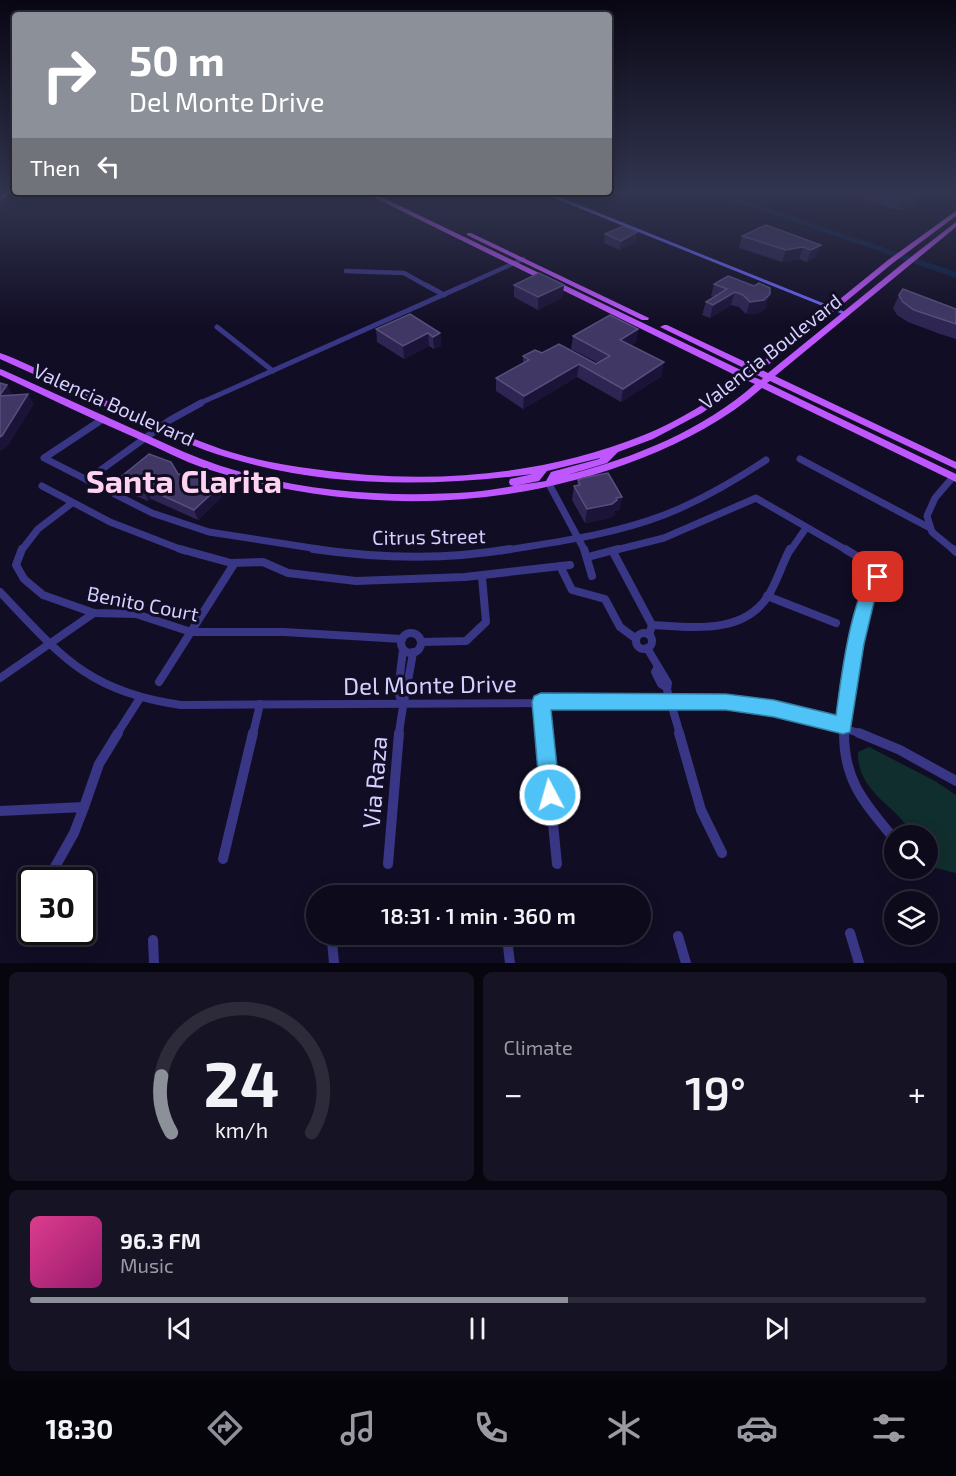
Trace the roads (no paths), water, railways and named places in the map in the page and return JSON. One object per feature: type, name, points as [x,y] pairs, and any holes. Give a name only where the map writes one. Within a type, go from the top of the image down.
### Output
[{"type":"main road","points":[[458,237],[751,373]]},
{"type":"main road","points":[[477,237],[955,474]]},
{"type":"main road","name":"Valencia Boulevard","points":[[0,356],[228,455],[312,473],[380,479],[439,479],[543,468],[615,450],[678,423],[712,402],[751,373],[923,237]]},
{"type":"main road","name":"Valencia Boulevard","points":[[0,372],[145,438],[228,471],[277,483],[345,494],[418,496],[492,492],[549,484],[622,464],[664,447],[728,411],[940,237]]},
{"type":"main road","points":[[549,484],[555,475],[603,461],[615,450]]},
{"type":"main road","points":[[492,492],[504,484],[535,478],[543,468]]},
{"type":"main road","points":[[228,471],[248,471],[301,481],[312,473]]},
{"type":"street","points":[[655,237],[847,314]]},
{"type":"street","points":[[87,480],[160,427],[200,403],[523,259]]},
{"type":"street","points":[[346,272],[404,273],[444,295]]},
{"type":"street","points":[[217,327],[273,371]]},
{"type":"street","name":"Citrus Street","points":[[103,419],[44,458],[120,499],[179,523],[219,534],[316,550],[394,555],[483,554],[578,538],[664,515],[728,485],[766,460]]},
{"type":"street","points":[[800,459],[930,528],[956,552]]},
{"type":"street","points":[[930,528],[926,513],[927,506],[955,474]]},
{"type":"street","points":[[549,484],[588,557],[592,576]]},
{"type":"street","points":[[42,486],[123,529],[234,564],[267,562],[286,572],[363,580],[482,577],[570,565]]},
{"type":"street","points":[[588,557],[664,538],[756,498],[858,557]]},
{"type":"street","name":"Benito Court","points":[[72,503],[32,532],[20,549],[16,565],[24,579],[42,595],[94,613],[136,614],[191,632],[294,632],[402,639]]},
{"type":"street","points":[[652,625],[713,627],[736,622],[760,605],[768,596],[791,547],[806,528]]},
{"type":"street","points":[[560,566],[572,590],[605,599],[620,627],[635,638],[638,645],[647,648],[653,645],[649,635],[652,625],[613,552]]},
{"type":"street","points":[[159,682],[234,564]]},
{"type":"street","points":[[422,642],[466,641],[486,622],[482,577]]},
{"type":"street","points":[[878,577],[869,586],[856,644],[843,726],[846,766],[861,799],[884,827]]},
{"type":"street","name":"Del Monte Drive","points":[[0,592],[73,667],[92,679],[140,698],[181,705],[671,700],[726,702],[774,708],[843,726],[925,761],[956,781]]},
{"type":"street","points":[[768,596],[836,623]]},
{"type":"street","points":[[0,678],[51,645],[94,613]]},
{"type":"street","points":[[635,638],[641,633],[649,635]]},
{"type":"street","points":[[413,634],[422,642],[420,648],[408,651],[400,646],[402,639],[413,634]]},
{"type":"street","points":[[647,648],[657,668],[655,672],[661,684],[666,687],[671,700],[701,810],[722,853]]},
{"type":"street","name":"Via Raza","points":[[388,864],[402,704],[408,691],[408,651]]},
{"type":"street","points":[[55,867],[74,833],[99,764],[140,698]]},
{"type":"street","points":[[541,702],[557,864]]},
{"type":"street","points":[[223,859],[260,704]]},
{"type":"street","points":[[0,811],[84,807]]},
{"type":"street","points":[[850,933],[859,963]]},
{"type":"street","points":[[678,936],[686,963]]},
{"type":"street","points":[[153,940],[154,963]]},
{"type":"street","points":[[333,945],[334,963]]},
{"type":"street","points":[[508,945],[510,963]]},
{"type":"waterway","points":[[845,237],[956,275]]},
{"type":"district","name":"Santa Clarita","points":[[184,480]]}]
